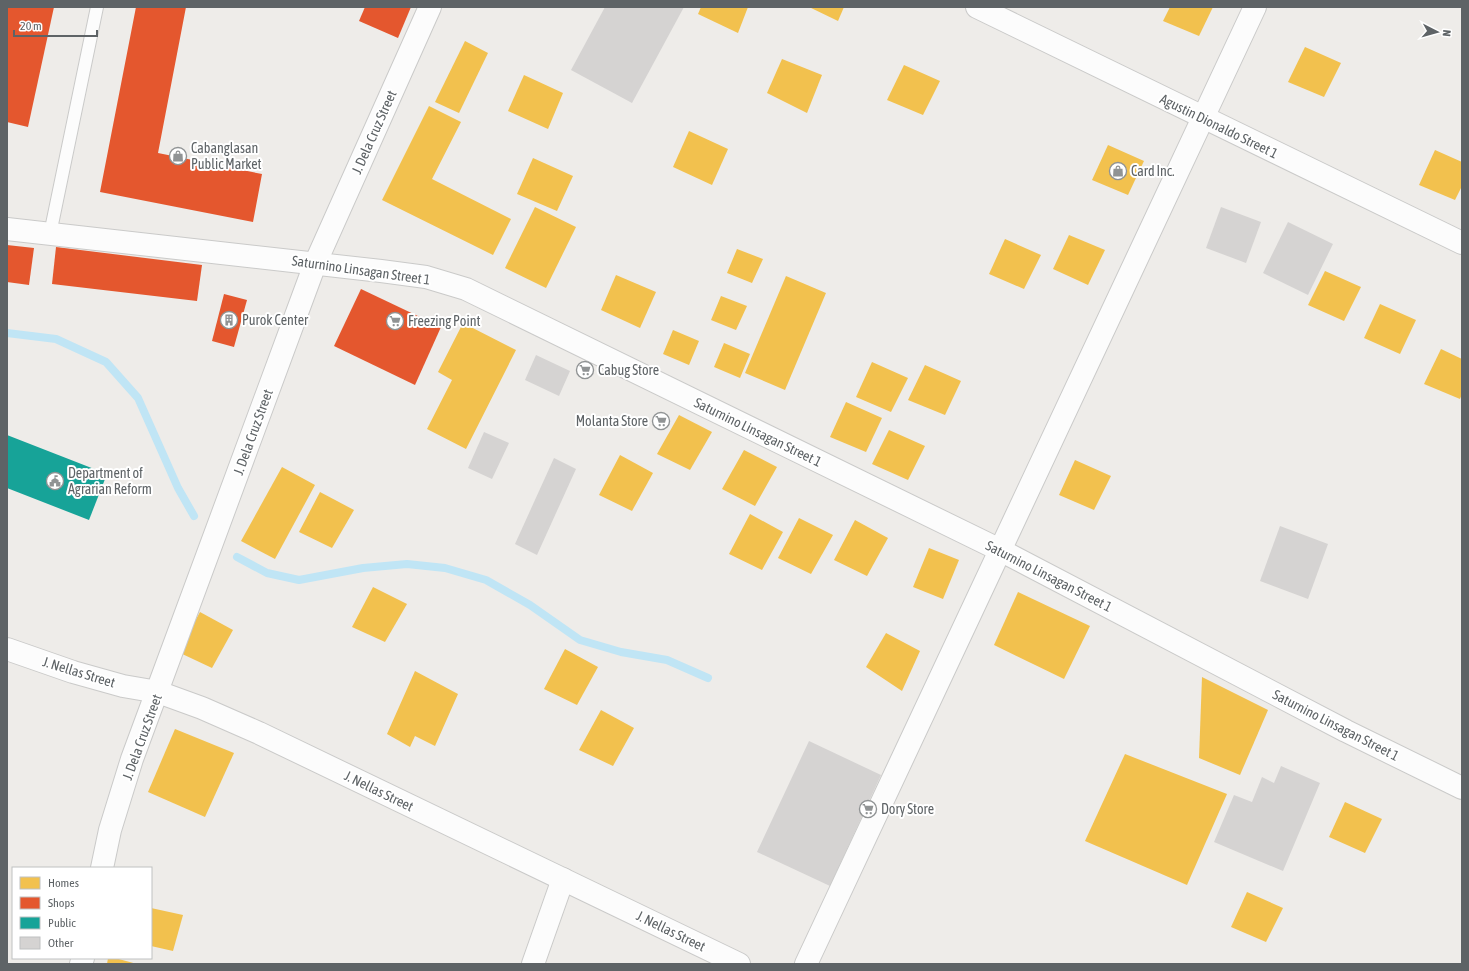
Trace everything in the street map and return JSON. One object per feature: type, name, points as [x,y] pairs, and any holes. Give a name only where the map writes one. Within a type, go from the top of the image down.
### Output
[{"type":"street","name":"J. Dela Cruz Street","points":[[102,867],[110,830],[130,766],[314,264],[430,7]]},
{"type":"street","name":"Agustin Dionaldo Street 1","points":[[977,7],[1462,244]]},
{"type":"street","points":[[806,964],[1255,7]]},
{"type":"street","name":"Saturnino Linsagan Street 1","points":[[7,229],[381,271],[426,277],[466,289],[1000,550],[1346,731],[1462,788]]},
{"type":"street","name":"J. Nellas Street","points":[[7,649],[73,672],[123,686],[158,692],[202,708],[259,733],[739,964]]},
{"type":"street","points":[[533,964],[563,879]]},
{"type":"lane","points":[[50,234],[97,7]]},
{"type":"building: Homes","points":[[701,7],[748,7],[738,33],[698,14]]},
{"type":"building: Homes","points":[[809,7],[844,7],[838,21]]},
{"type":"building: Homes","points":[[1170,7],[1213,7],[1199,36],[1163,21]]},
{"type":"building: Homes","points":[[465,41],[488,53],[459,113],[435,102]]},
{"type":"building: Homes","points":[[1305,47],[1341,63],[1324,97],[1288,82]]},
{"type":"building: Homes","points":[[782,59],[822,75],[807,113],[767,93]]},
{"type":"building: Homes","points":[[904,65],[940,81],[923,115],[887,100]]},
{"type":"building: Homes","points":[[524,75],[563,93],[548,129],[508,111]]},
{"type":"building: Homes","points":[[429,106],[461,122],[432,179],[511,219],[493,255],[382,200]]},
{"type":"building: Homes","points":[[689,131],[728,149],[712,185],[673,167]]},
{"type":"building: Homes","points":[[1108,145],[1144,161],[1128,195],[1092,180]]},
{"type":"building: Homes","points":[[1435,150],[1462,162],[1462,186],[1455,200],[1419,185]]},
{"type":"building: Homes","points":[[533,158],[573,176],[557,211],[517,194]]},
{"type":"building: Homes","points":[[535,207],[576,227],[546,288],[505,268]]},
{"type":"building: Homes","points":[[1069,235],[1105,250],[1088,285],[1053,269]]},
{"type":"building: Homes","points":[[1005,239],[1041,255],[1024,289],[989,274]]},
{"type":"building: Homes","points":[[737,249],[763,259],[752,283],[727,273]]},
{"type":"building: Homes","points":[[1325,271],[1361,287],[1344,321],[1308,305]]},
{"type":"building: Homes","points":[[616,275],[656,292],[640,328],[601,310]]},
{"type":"building: Homes","points":[[786,276],[826,293],[785,390],[745,373]]},
{"type":"building: Homes","points":[[721,296],[747,306],[736,330],[711,320]]},
{"type":"building: Homes","points":[[1380,304],[1416,320],[1400,354],[1364,338]]},
{"type":"building: Homes","points":[[463,323],[516,350],[466,449],[427,429],[452,380],[438,372]]},
{"type":"building: Homes","points":[[673,330],[699,341],[689,365],[663,354]]},
{"type":"building: Homes","points":[[724,343],[750,354],[740,378],[714,367]]},
{"type":"building: Homes","points":[[1441,349],[1462,359],[1462,394],[1460,399],[1424,384]]},
{"type":"building: Homes","points":[[872,362],[908,378],[891,412],[856,397]]},
{"type":"building: Homes","points":[[925,365],[961,381],[945,415],[908,400]]},
{"type":"building: Homes","points":[[846,402],[882,418],[866,452],[830,437]]},
{"type":"building: Homes","points":[[679,415],[712,432],[690,470],[657,454]]},
{"type":"building: Homes","points":[[889,430],[925,446],[908,480],[872,464]]},
{"type":"building: Homes","points":[[744,450],[777,467],[755,506],[722,489]]},
{"type":"building: Homes","points":[[620,455],[653,473],[632,511],[599,495]]},
{"type":"building: Homes","points":[[1075,460],[1111,476],[1094,510],[1059,495]]},
{"type":"building: Homes","points":[[282,467],[315,485],[275,559],[241,541]]},
{"type":"building: Homes","points":[[320,492],[354,510],[332,548],[299,532]]},
{"type":"building: Homes","points":[[750,514],[783,532],[762,570],[729,554]]},
{"type":"building: Homes","points":[[799,518],[833,535],[811,574],[778,558]]},
{"type":"building: Homes","points":[[855,520],[888,538],[867,576],[834,560]]},
{"type":"building: Homes","points":[[929,548],[959,560],[943,599],[913,587]]},
{"type":"building: Homes","points":[[373,587],[407,604],[385,642],[352,627]]},
{"type":"building: Homes","points":[[1018,592],[1090,626],[1064,679],[994,645]]},
{"type":"building: Homes","points":[[200,612],[233,630],[212,668],[178,652]]},
{"type":"building: Homes","points":[[886,633],[920,651],[902,691],[866,667]]},
{"type":"building: Homes","points":[[565,649],[598,667],[577,705],[544,689]]},
{"type":"building: Homes","points":[[415,671],[458,694],[435,746],[415,736],[410,747],[387,734]]},
{"type":"building: Homes","points":[[1202,677],[1268,710],[1240,775],[1199,758]]},
{"type":"building: Homes","points":[[601,710],[634,728],[613,766],[579,750]]},
{"type":"building: Homes","points":[[175,729],[234,753],[205,817],[148,792]]},
{"type":"building: Homes","points":[[1125,754],[1227,794],[1187,885],[1085,841]]},
{"type":"building: Homes","points":[[1345,802],[1382,819],[1365,853],[1329,837]]},
{"type":"building: Homes","points":[[1247,892],[1283,908],[1266,942],[1231,927]]},
{"type":"building: Homes","points":[[152,908],[183,915],[173,951],[152,946]]},
{"type":"building: Homes","points":[[108,959],[119,959],[137,964],[107,964]]},
{"type":"building: Shops","points":[[7,7],[54,7],[28,127],[7,122]]},
{"type":"building: Shops","points":[[136,7],[186,7],[158,153],[262,174],[253,222],[100,192]]},
{"type":"building: Shops","points":[[365,7],[411,7],[398,38],[359,21]]},
{"type":"building: Shops","points":[[7,245],[34,248],[29,285],[7,282]]},
{"type":"building: Shops","points":[[56,247],[202,265],[197,301],[52,284]]},
{"type":"building: Shops","points":[[361,289],[441,327],[415,385],[334,346]]},
{"type":"building: Shops","name":"Purok Center","points":[[224,294],[247,300],[234,347],[212,341]]},
{"type":"building: Public","name":"Department of Agrarian Reform","points":[[7,435],[107,474],[89,520],[7,488]]},
{"type":"building: Other","points":[[605,7],[684,7],[632,103],[571,70]]},
{"type":"building: Other","points":[[1221,207],[1261,222],[1246,263],[1206,248]]},
{"type":"building: Other","points":[[1288,222],[1333,244],[1308,295],[1263,273]]},
{"type":"building: Other","points":[[536,355],[570,371],[559,396],[525,380]]},
{"type":"building: Other","points":[[484,432],[509,443],[492,479],[468,468]]},
{"type":"building: Other","points":[[554,458],[576,469],[537,555],[515,544]]},
{"type":"building: Other","points":[[1280,526],[1328,544],[1308,599],[1260,581]]},
{"type":"building: Other","points":[[809,741],[881,775],[830,886],[757,852]]},
{"type":"building: Other","points":[[1281,766],[1320,783],[1283,871],[1214,842],[1234,795],[1252,802],[1262,777],[1274,783]]},
{"type":"waterway","points":[[7,333],[56,339],[106,362],[138,398],[178,488],[194,516]]},
{"type":"waterway","points":[[237,557],[267,573],[299,580],[363,568],[407,564],[445,568],[486,580],[530,605],[580,640],[621,652],[667,660],[708,678]]},
{"type":"place","name":"Cabanglasan Public Market","points":[[178,156]]},
{"type":"place","name":"Card Inc.","points":[[1118,171]]},
{"type":"place","name":"Purok Center","points":[[229,320]]},
{"type":"place","name":"Freezing Point","points":[[395,321]]},
{"type":"place","name":"Cabug Store","points":[[585,370]]},
{"type":"place","name":"Molanta Store","points":[[661,421]]},
{"type":"place","name":"Department of Agrarian Reform","points":[[55,481]]},
{"type":"place","name":"Dory Store","points":[[868,809]]}]
